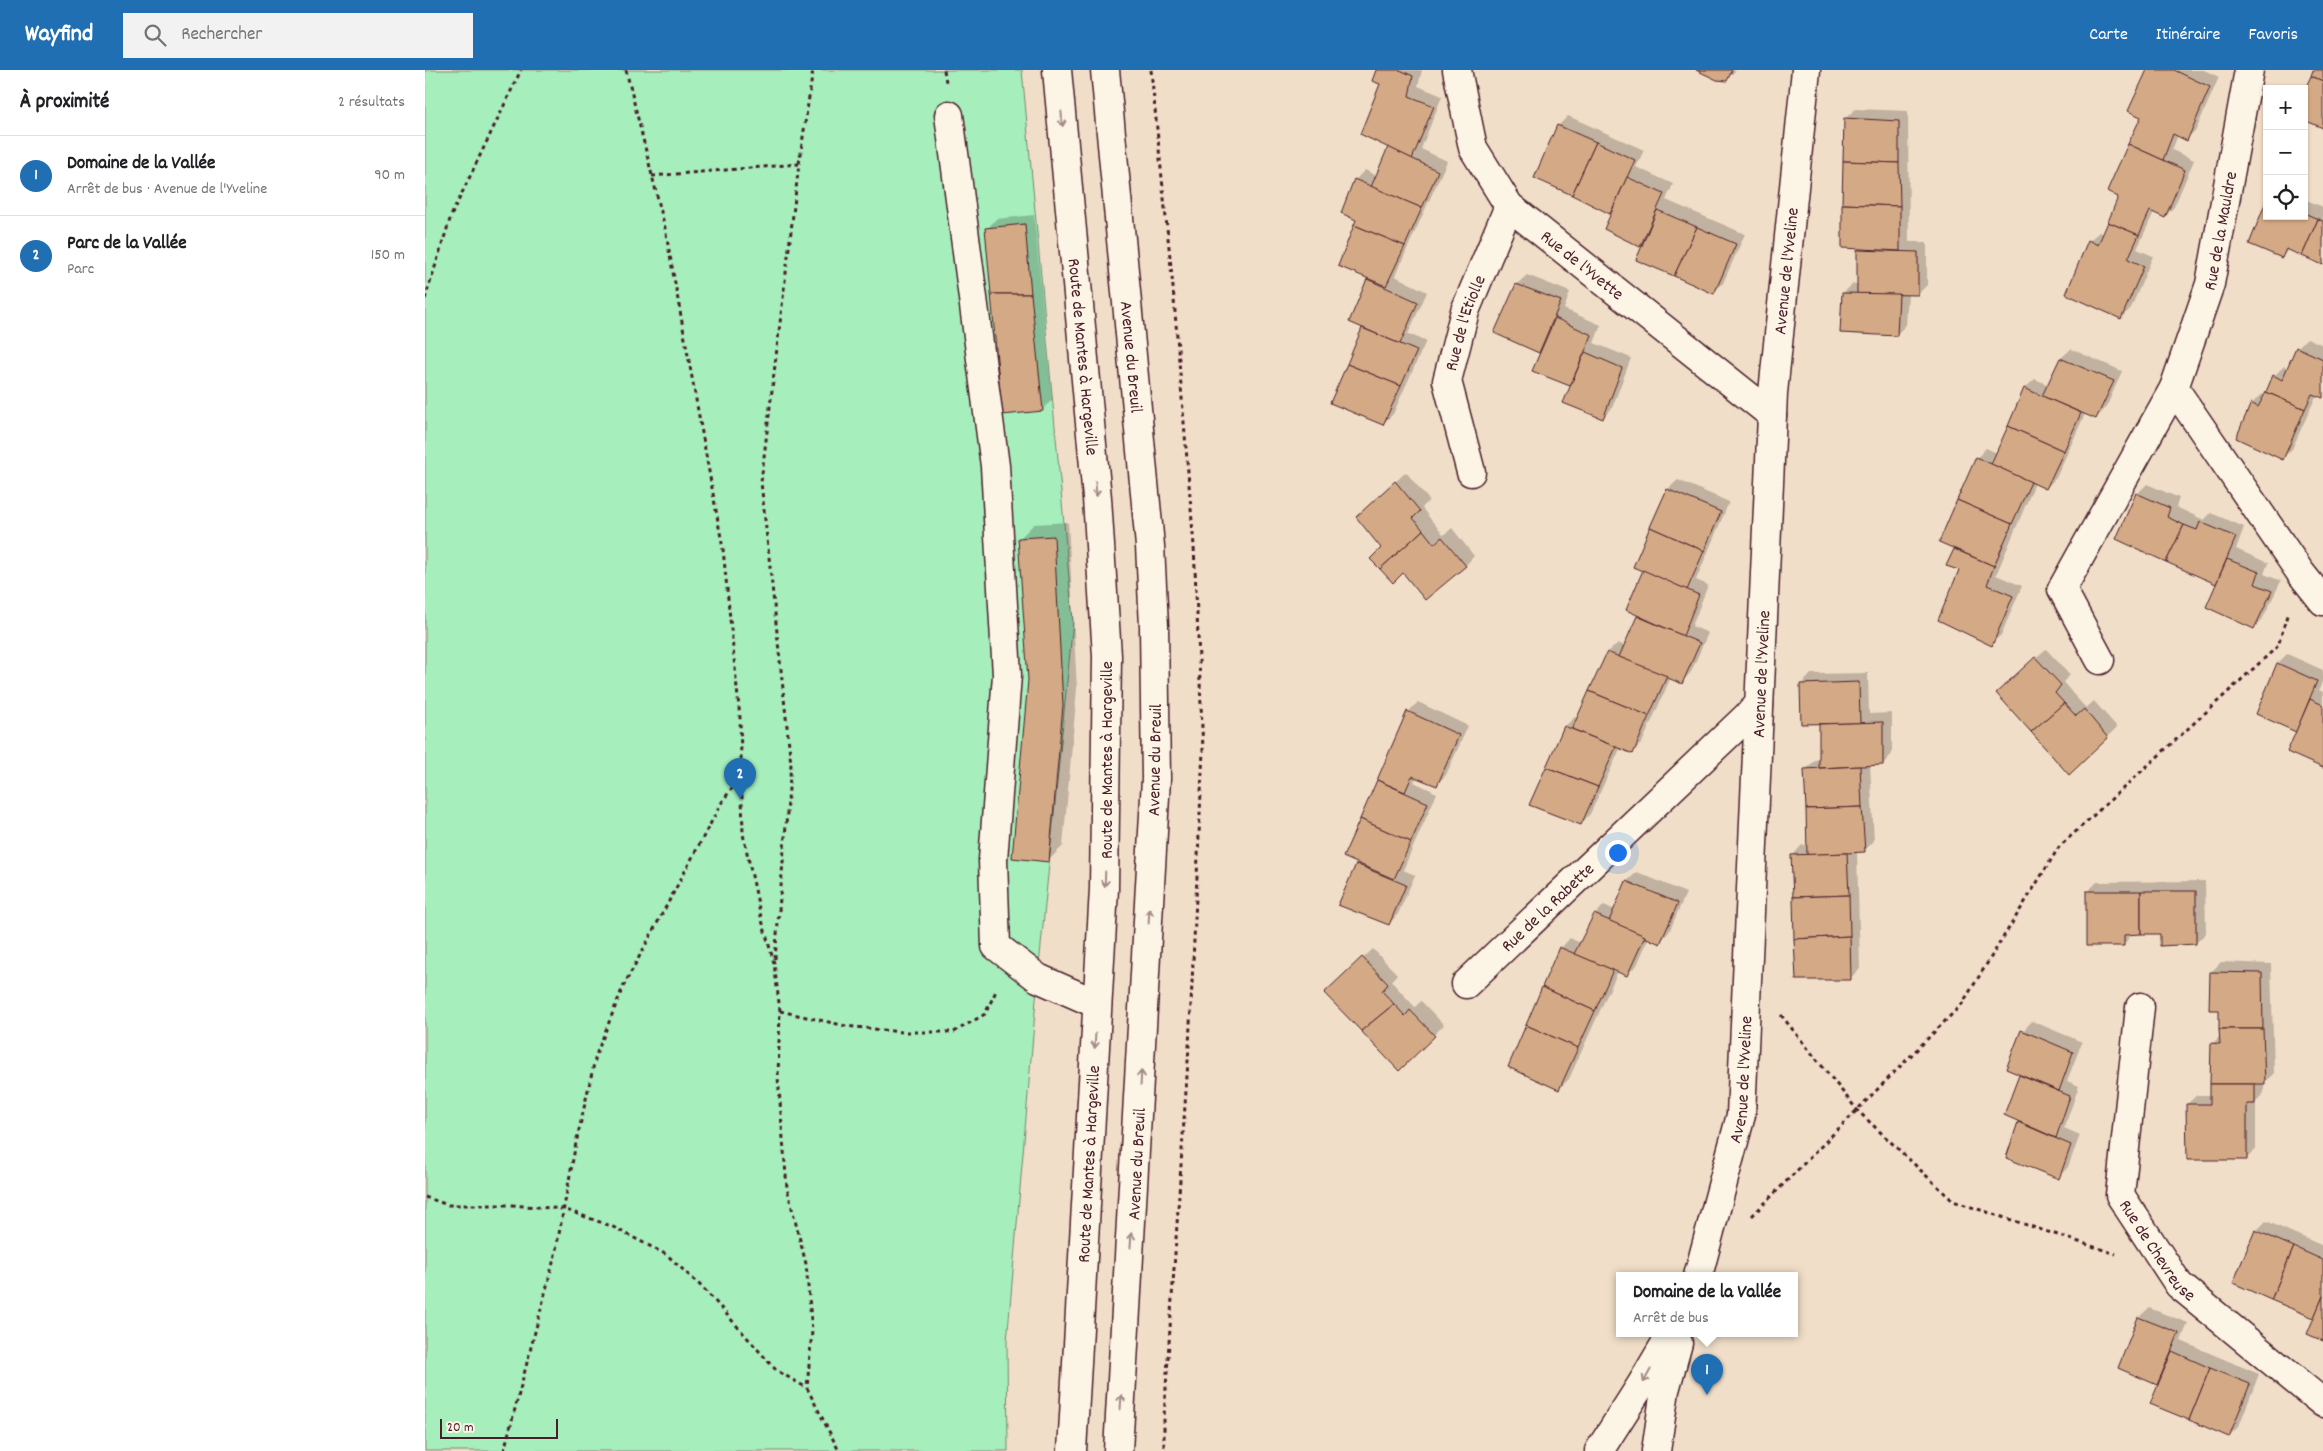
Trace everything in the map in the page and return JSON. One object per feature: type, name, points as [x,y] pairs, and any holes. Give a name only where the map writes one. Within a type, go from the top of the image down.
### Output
[{"type":"street","name":"Route de Mantes à Hargeville","points":[[1057,70],[1097,498],[1107,656],[1107,816],[1072,1451]]},
{"type":"street","name":"Avenue du Breuil","points":[[1105,70],[1150,546],[1154,626],[1155,759],[1146,974],[1118,1451]]},
{"type":"street","name":"Rue de l'Yvette","points":[[1457,70],[1473,148],[1509,206],[1772,415]]},
{"type":"street","name":"Avenue de l'Yveline","points":[[1699,1272],[1741,1115],[1772,415],[1806,70]]},
{"type":"street","name":"Rue de la Mauldre","points":[[2100,660],[2062,589],[2174,388],[2210,284],[2249,70]]},
{"type":"street","points":[[949,115],[995,466],[1005,635],[1007,675],[993,860],[996,946],[1038,978],[1097,1004]]},
{"type":"street","name":"Rue de l'Etiolle","points":[[1471,472],[1447,381],[1465,311],[1509,206]]},
{"type":"street","points":[[2174,388],[2300,572],[2323,601]]},
{"type":"street","name":"Rue de la Rabette","points":[[1466,984],[1759,705]]},
{"type":"street","name":"Rue de Chevreuse","points":[[2139,1007],[2120,1195],[2179,1285],[2323,1403]]},
{"type":"street","points":[[1599,1451],[1669,1337]]},
{"type":"street","points":[[1656,1451],[1665,1390],[1680,1337]]},
{"type":"path","points":[[425,299],[451,216],[521,70]]},
{"type":"path","points":[[626,70],[680,303],[723,549],[740,718],[743,834],[760,913],[774,962],[780,1011],[778,1077],[787,1188],[806,1264],[812,1331],[807,1388],[839,1451]]},
{"type":"path","points":[[774,962],[791,764],[761,482],[799,164],[813,70]]},
{"type":"path","points":[[652,176],[799,164]]},
{"type":"path","points":[[1751,1216],[1858,1111],[1962,1004],[2059,847],[2278,646]]},
{"type":"path","points":[[504,1451],[555,1255],[596,1056],[623,987],[722,802],[741,774]]},
{"type":"path","points":[[780,1011],[846,1026],[902,1032],[954,1032],[985,1014],[1003,978],[996,946]]},
{"type":"path","points":[[1747,974],[1858,1111],[1953,1202],[2125,1257],[2159,1254]]},
{"type":"path","points":[[425,1197],[448,1205],[511,1205],[564,1209],[611,1226],[667,1255],[704,1288],[776,1370],[807,1388]]},
{"type":"green space","points":[[425,70],[1022,70],[1073,621],[1038,976],[1007,1342],[1008,1451],[425,1451]]},
{"type":"building","points":[[1376,70],[1400,70],[1413,76],[1409,96],[1434,106],[1412,159],[1360,134],[1380,84],[1372,81]]},
{"type":"building","points":[[1696,70],[1732,70],[1727,81],[1717,80]]},
{"type":"building","points":[[2147,70],[2174,70],[2210,87],[2187,141],[2173,134],[2163,160],[2128,144],[2141,117],[2128,111]]},
{"type":"building","points":[[2313,70],[2323,70],[2323,81],[2311,76]]},
{"type":"building","points":[[2311,76],[2323,81],[2323,128],[2308,122],[2307,85]]},
{"type":"building","points":[[1844,118],[1899,121],[1899,163],[1843,161]]},
{"type":"building","points":[[1557,125],[1596,142],[1572,195],[1534,178]]},
{"type":"building","points":[[1596,142],[1635,160],[1610,214],[1572,195]]},
{"type":"building","points":[[2128,144],[2185,170],[2165,218],[2150,211],[2139,235],[2108,222],[2118,197],[2107,191]]},
{"type":"building","points":[[1388,147],[1438,171],[1422,208],[1371,187]]},
{"type":"building","points":[[1843,161],[1899,163],[1900,206],[1842,204]]},
{"type":"building","points":[[1627,177],[1664,194],[1640,247],[1604,229]]},
{"type":"building","points":[[1354,179],[1422,208],[1405,246],[1354,225],[1356,220],[1341,213]]},
{"type":"building","points":[[1842,204],[1900,206],[1900,251],[1842,248]]},
{"type":"building","points":[[2263,209],[2263,220],[2308,220],[2308,215],[2318,219],[2302,256],[2286,249],[2282,258],[2249,244]]},
{"type":"building","points":[[1657,210],[1697,227],[1674,276],[1636,260]]},
{"type":"building","points":[[2318,219],[2323,221],[2323,265],[2302,256]]},
{"type":"building","points":[[2108,222],[2139,235],[2128,259],[2144,266],[2121,319],[2066,294],[2088,240],[2098,245]]},
{"type":"building","points":[[1025,224],[1031,294],[991,294],[985,228]]},
{"type":"building","points":[[1354,225],[1405,246],[1386,286],[1338,266]]},
{"type":"building","points":[[1697,227],[1736,244],[1714,294],[1674,276]]},
{"type":"building","points":[[1857,250],[1918,252],[1918,295],[1857,294]]},
{"type":"building","points":[[1367,279],[1418,302],[1400,344],[1349,322]]},
{"type":"building","points":[[1516,284],[1561,301],[1539,353],[1494,333]]},
{"type":"building","points":[[1842,293],[1899,294],[1897,336],[1840,333]]},
{"type":"building","points":[[991,294],[1031,294],[1043,411],[1002,415]]},
{"type":"building","points":[[1555,318],[1592,335],[1570,386],[1532,371]]},
{"type":"building","points":[[1362,328],[1417,351],[1401,386],[1347,364]]},
{"type":"building","points":[[2296,347],[2323,359],[2323,398],[2312,394],[2305,409],[2266,392],[2273,375],[2282,380]]},
{"type":"building","points":[[1585,352],[1622,368],[1603,419],[1563,403]]},
{"type":"building","points":[[2060,358],[2114,381],[2096,419],[2042,396]]},
{"type":"building","points":[[1347,364],[1401,386],[1383,425],[1330,403]]},
{"type":"building","points":[[2024,388],[2081,413],[2064,451],[2008,426]]},
{"type":"building","points":[[2266,392],[2305,409],[2283,460],[2236,438],[2251,403],[2258,407]]},
{"type":"building","points":[[2008,426],[2064,451],[2046,489],[1991,464]]},
{"type":"building","points":[[1976,457],[2031,482],[2012,524],[1957,500]]},
{"type":"building","points":[[1395,481],[1420,511],[1413,518],[1423,530],[1380,569],[1370,559],[1381,548],[1356,517]]},
{"type":"building","points":[[1667,489],[1721,512],[1704,551],[1650,527]]},
{"type":"building","points":[[2136,493],[2170,508],[2167,517],[2184,525],[2166,562],[2116,539]]},
{"type":"building","points":[[1957,500],[2012,524],[1994,566],[1939,542]]},
{"type":"building","points":[[2200,522],[2236,537],[2216,584],[2166,562],[2184,525],[2197,530]]},
{"type":"building","points":[[1650,527],[1704,551],[1687,590],[1633,567]]},
{"type":"building","points":[[1423,530],[1434,544],[1442,537],[1466,566],[1425,600],[1403,573],[1393,583],[1380,569]]},
{"type":"building","points":[[1054,536],[1063,705],[1049,862],[1012,858],[1028,680],[1018,538]]},
{"type":"building","points":[[1954,549],[1994,566],[1987,585],[2013,596],[1992,646],[1938,620],[1959,570],[1946,566]]},
{"type":"building","points":[[2227,559],[2259,572],[2255,584],[2272,591],[2254,629],[2206,607]]},
{"type":"building","points":[[1643,570],[1699,595],[1683,636],[1626,610]]},
{"type":"building","points":[[1637,616],[1700,643],[1682,684],[1619,657]]},
{"type":"building","points":[[1607,652],[1667,676],[1649,716],[1589,691]]},
{"type":"building","points":[[2035,657],[2061,685],[2055,693],[2064,703],[2031,732],[1996,693]]},
{"type":"building","points":[[2277,663],[2317,681],[2296,732],[2256,714]]},
{"type":"building","points":[[1859,682],[1860,723],[1801,724],[1800,684]]},
{"type":"building","points":[[1589,691],[1649,716],[1633,754],[1572,729]]},
{"type":"building","points":[[2310,699],[2323,705],[2323,768],[2287,752]]},
{"type":"building","points":[[2064,703],[2076,716],[2084,709],[2108,738],[2069,775],[2031,732]]},
{"type":"building","points":[[1407,711],[1459,735],[1437,786],[1412,776],[1405,792],[1377,780]]},
{"type":"building","points":[[1883,722],[1883,765],[1819,768],[1819,724]]},
{"type":"building","points":[[1564,726],[1616,747],[1598,787],[1546,767]]},
{"type":"building","points":[[1860,766],[1862,807],[1806,809],[1804,769]]},
{"type":"building","points":[[1546,767],[1598,787],[1581,825],[1529,805]]},
{"type":"building","points":[[1377,780],[1428,803],[1411,842],[1360,819]]},
{"type":"building","points":[[1862,807],[1865,852],[1807,855],[1806,809]]},
{"type":"building","points":[[1360,819],[1411,842],[1394,879],[1343,857]]},
{"type":"building","points":[[1847,853],[1849,895],[1793,897],[1791,855]]},
{"type":"building","points":[[1356,864],[1406,885],[1389,925],[1338,905]]},
{"type":"building","points":[[1626,881],[1678,903],[1660,944],[1609,921]]},
{"type":"building","points":[[2086,891],[2141,891],[2141,934],[2124,935],[2124,946],[2086,946]]},
{"type":"building","points":[[2141,891],[2196,891],[2196,944],[2160,946],[2160,934],[2141,934]]},
{"type":"building","points":[[1849,895],[1850,936],[1794,939],[1793,897]]},
{"type":"building","points":[[1594,914],[1645,936],[1627,976],[1574,954]]},
{"type":"building","points":[[1850,936],[1851,980],[1796,980],[1794,939]]},
{"type":"building","points":[[1559,947],[1613,970],[1595,1011],[1542,987]]},
{"type":"building","points":[[1362,957],[1388,984],[1382,991],[1394,1004],[1361,1031],[1324,993]]},
{"type":"building","points":[[2210,972],[2262,973],[2263,1029],[2219,1029],[2219,1010],[2209,1010]]},
{"type":"building","points":[[1542,987],[1595,1011],[1578,1048],[1526,1025]]},
{"type":"building","points":[[1394,1004],[1405,1016],[1410,1010],[1435,1036],[1399,1071],[1361,1031]]},
{"type":"building","points":[[1526,1025],[1578,1048],[1559,1090],[1508,1067]]},
{"type":"building","points":[[2219,1029],[2263,1029],[2265,1084],[2210,1084],[2211,1043],[2220,1044]]},
{"type":"building","points":[[2021,1030],[2073,1052],[2059,1091],[2006,1069]]},
{"type":"building","points":[[2019,1075],[2070,1096],[2056,1138],[2004,1115]]},
{"type":"building","points":[[2210,1084],[2255,1084],[2255,1104],[2247,1104],[2247,1160],[2187,1160],[2186,1104],[2210,1104]]},
{"type":"building","points":[[2018,1122],[2071,1145],[2059,1179],[2006,1158]]},
{"type":"building","points":[[2255,1230],[2294,1247],[2271,1300],[2233,1283]]},
{"type":"building","points":[[2294,1247],[2323,1260],[2323,1296],[2314,1318],[2271,1300]]},
{"type":"building","points":[[2323,1296],[2323,1341],[2307,1334]]},
{"type":"building","points":[[2138,1317],[2179,1333],[2157,1385],[2118,1368]]},
{"type":"building","points":[[2172,1351],[2210,1368],[2189,1420],[2150,1404]]},
{"type":"building","points":[[2210,1368],[2250,1384],[2229,1437],[2189,1420]]},
{"type":"place","name":"Parc de la Vallée","points":[[740,799]]},
{"type":"place","name":"Domaine de la Vallée","points":[[1707,1395]]}]
